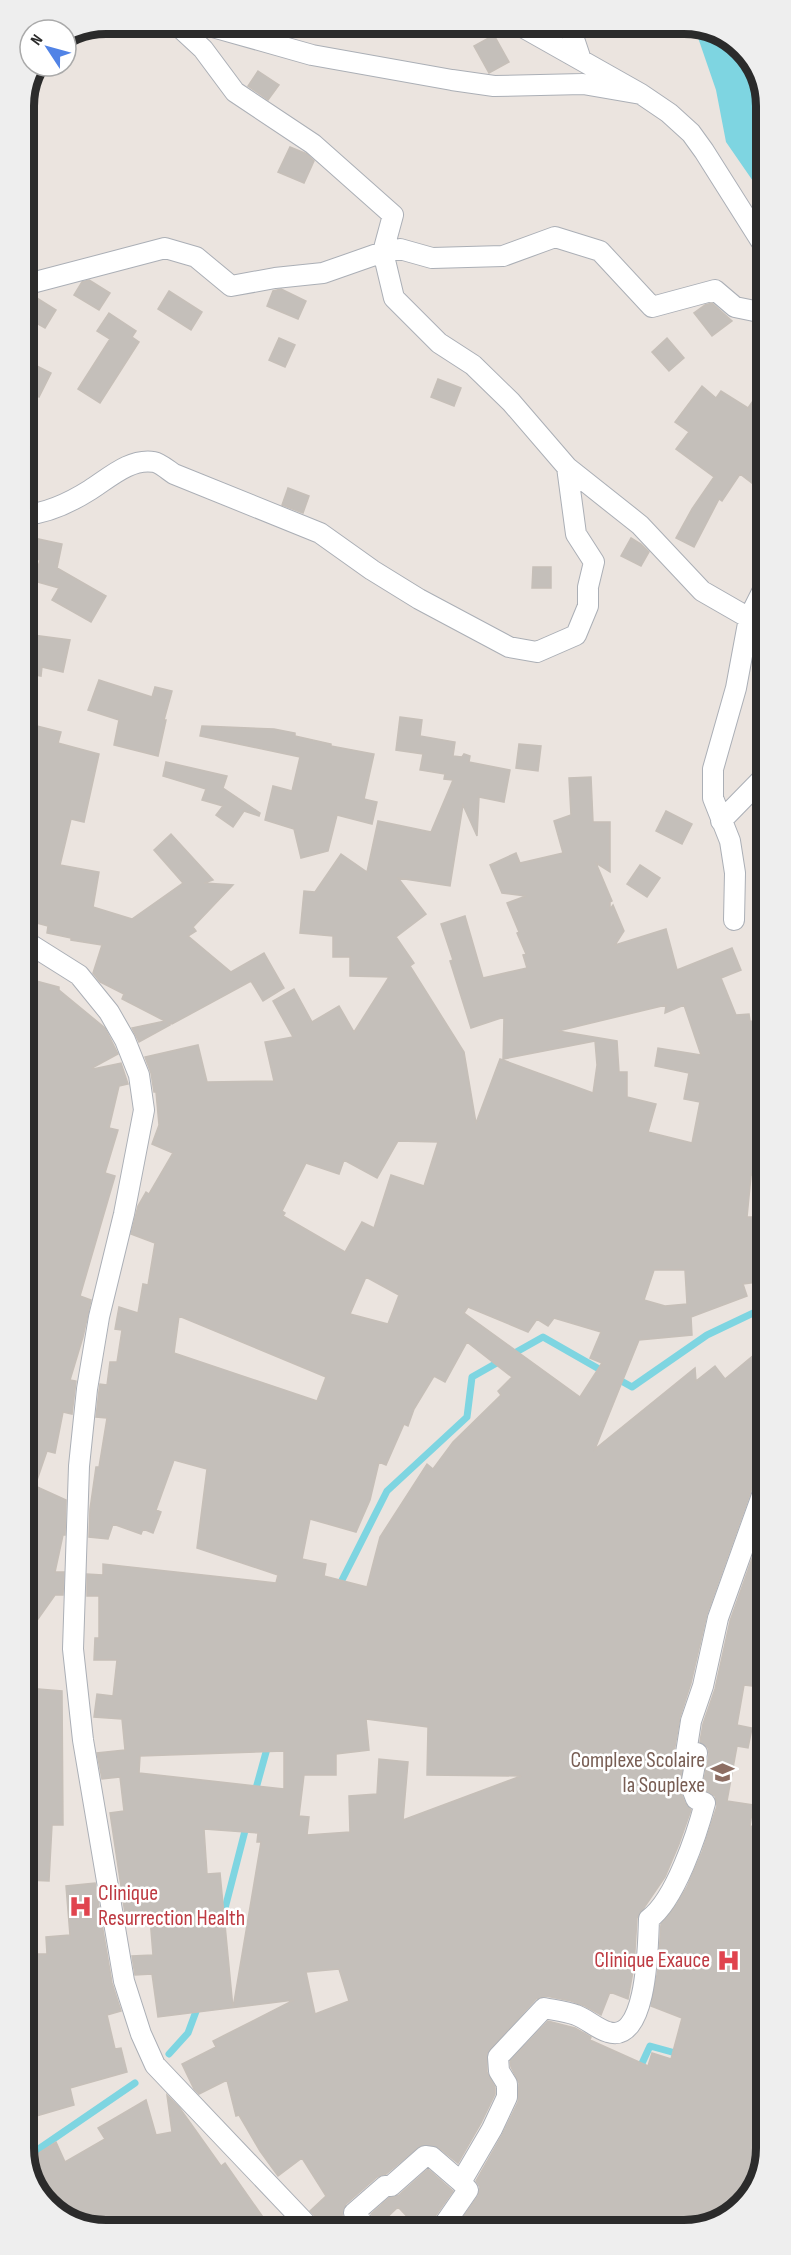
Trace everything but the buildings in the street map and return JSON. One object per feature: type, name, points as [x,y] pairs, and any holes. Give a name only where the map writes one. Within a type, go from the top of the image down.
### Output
[{"type":"street","points":[[187,34],[203,48],[235,92],[313,144],[393,215],[383,252],[394,298],[439,343],[473,365],[511,402],[567,467],[640,525],[702,591],[749,618]]},
{"type":"street","points":[[238,34],[312,55],[452,80],[494,86],[583,84],[641,94]]},
{"type":"street","points":[[536,35],[641,94],[669,113],[691,133],[756,234]]},
{"type":"street","points":[[573,35],[581,60]]},
{"type":"street","points":[[34,282],[165,248],[196,257],[231,286],[322,273],[383,252],[400,249],[432,258],[503,256],[555,237],[600,251],[652,307],[715,290],[735,307],[756,311]]},
{"type":"street","points":[[34,513],[42,513],[89,491],[112,474],[137,462],[155,462],[174,474],[320,534],[372,570],[509,647],[537,652],[576,634],[588,606],[588,587],[594,562],[576,534],[567,467]]},
{"type":"street","points":[[734,920],[735,873],[730,841],[713,798],[713,769],[736,688],[749,618],[756,604]]},
{"type":"street","points":[[721,820],[756,785]]},
{"type":"street","points":[[34,948],[79,975],[109,1012],[125,1040],[139,1075],[144,1110],[124,1214],[99,1317],[87,1389],[79,1466],[73,1649],[83,1740],[124,1982],[141,2034],[155,2065],[302,2220]]},
{"type":"street","points":[[461,2182],[492,2129],[507,2097],[507,2084],[499,2071],[498,2057],[544,2008],[574,2014],[609,2033],[623,2032],[631,2025],[646,1978],[649,1919],[658,1912],[690,1852],[705,1803],[696,1799],[691,1786],[697,1753],[686,1753],[691,1721],[703,1686],[717,1618],[756,1511]]},
{"type":"street","points":[[360,2220],[354,2213],[385,2186],[391,2186],[425,2156],[432,2157],[468,2190],[447,2220]]},
{"type":"water","points":[[698,36],[712,40],[728,49],[739,59],[749,75],[756,97],[756,185],[726,142],[716,90]]},
{"type":"waterway","points":[[616,1378],[632,1387],[707,1335],[756,1312]]},
{"type":"waterway","points":[[511,1355],[543,1337],[606,1373]]},
{"type":"waterway","points":[[338,1588],[387,1491],[467,1417],[472,1377],[502,1360]]},
{"type":"waterway","points":[[255,1792],[268,1745]]},
{"type":"waterway","points":[[222,1920],[247,1823]]},
{"type":"waterway","points":[[169,2054],[188,2033],[198,2006]]},
{"type":"waterway","points":[[638,2072],[650,2046],[679,2054]]},
{"type":"waterway","points":[[34,2152],[135,2083]]},
{"type":"place","name":"Complexe Scolaire la Souplexe","points":[[723,1773]]},
{"type":"place","name":"Clinique Resurrection Health","points":[[80,1906]]},
{"type":"place","name":"Clinique Exauce","points":[[728,1960]]}]
